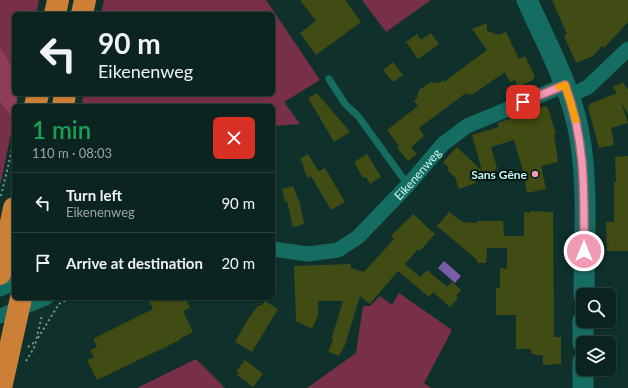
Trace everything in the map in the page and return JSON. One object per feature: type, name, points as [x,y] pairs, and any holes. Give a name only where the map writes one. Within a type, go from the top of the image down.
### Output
[{"type":"highway","points":[[55,12],[58,0]]},
{"type":"highway","points":[[82,12],[85,0]]},
{"type":"highway","points":[[0,274],[12,217]]},
{"type":"highway","points":[[1,388],[16,360],[13,308]]},
{"type":"street","points":[[527,0],[567,91],[575,117],[584,170],[584,288]]},
{"type":"street","name":"Eikenenweg","points":[[275,249],[308,254],[338,250],[358,237],[408,185],[443,144],[466,126],[567,91],[588,87],[628,49]]},
{"type":"street","points":[[0,289],[12,285]]},
{"type":"street","points":[[13,308],[39,300]]},
{"type":"street","points":[[583,376],[583,388]]},
{"type":"lane","points":[[329,79],[345,104],[358,116],[408,185]]},
{"type":"path","points":[[0,203],[12,150]]},
{"type":"path","points":[[16,360],[34,348],[46,300]]},
{"type":"path","points":[[16,360],[36,341],[59,304],[66,300]]},
{"type":"shaded area","points":[[0,0],[39,0],[36,12],[12,12],[12,67],[0,46]]},
{"type":"shaded area","points":[[104,0],[266,0],[274,12],[101,12]]},
{"type":"shaded area","points":[[362,0],[431,0],[386,32]]},
{"type":"shaded area","points":[[275,13],[320,80],[284,102],[300,124],[275,126],[275,104],[82,104],[84,96],[275,96]]},
{"type":"shaded area","points":[[0,46],[12,67],[12,96],[18,96],[16,104],[12,104],[12,117],[0,102]]},
{"type":"shaded area","points":[[0,102],[12,117],[12,129],[0,185]]},
{"type":"shaded area","points":[[444,261],[461,276],[455,283],[438,268]]},
{"type":"shaded area","points":[[399,293],[452,330],[424,383],[431,388],[307,388],[356,353],[363,306],[370,306],[380,296],[392,305]]},
{"type":"shaded area","points":[[196,359],[225,388],[137,388]]},
{"type":"building","points":[[300,0],[345,0],[361,22],[316,55],[300,33],[316,21]]},
{"type":"building","points":[[552,0],[628,0],[628,22],[604,48],[602,46],[593,56],[576,63],[564,36],[567,34]]},
{"type":"building","points":[[487,23],[487,31],[499,35],[506,32],[519,59],[525,56],[535,77],[533,80],[518,87],[515,80],[510,82],[505,72],[472,95],[468,95],[466,93],[419,128],[424,136],[411,147],[417,154],[408,161],[397,148],[399,146],[387,130],[418,106],[414,101],[417,98],[419,90],[431,82],[439,83],[443,80],[444,82],[487,50],[472,29]]},
{"type":"building","points":[[431,33],[439,44],[418,59],[406,42],[417,34],[421,40]]},
{"type":"building","points":[[393,62],[403,75],[393,82],[383,70]]},
{"type":"building","points":[[623,82],[627,89],[628,88],[628,114],[621,102],[628,123],[611,128],[614,145],[599,148],[588,107],[590,104],[617,93],[613,87]]},
{"type":"building","points":[[317,93],[350,132],[334,142],[308,98]]},
{"type":"building","points":[[545,106],[548,108],[556,134],[554,135],[558,162],[541,166],[546,189],[527,193],[523,171],[514,140],[491,147],[497,168],[493,174],[476,180],[476,183],[459,189],[455,177],[447,170],[449,168],[443,162],[457,147],[482,171],[472,135],[499,127],[497,123],[516,117],[516,115],[527,111]]},
{"type":"building","points":[[308,154],[318,171],[325,168],[345,202],[331,210],[311,176],[308,178],[303,167],[304,166],[300,159]]},
{"type":"building","points":[[367,154],[381,177],[370,184],[366,177],[363,178],[354,162]]},
{"type":"building","points":[[628,156],[628,251],[607,251],[606,222],[614,222],[614,182],[616,182],[615,157]]},
{"type":"building","points":[[293,186],[300,204],[304,224],[293,227],[287,201],[285,202],[282,189]]},
{"type":"building","points":[[530,211],[553,212],[554,337],[561,337],[561,364],[543,365],[543,355],[531,354],[531,349],[516,349],[516,315],[496,315],[496,288],[500,288],[500,268],[507,269],[507,248],[487,248],[486,263],[477,263],[477,260],[437,226],[449,212],[462,222],[477,223],[477,221],[503,221],[504,236],[524,236],[524,212],[531,213]]},
{"type":"building","points":[[413,214],[435,234],[420,251],[418,249],[405,264],[420,277],[427,270],[447,287],[452,282],[461,290],[456,296],[458,298],[450,307],[433,292],[429,297],[398,271],[370,304],[360,296],[345,345],[339,356],[328,352],[333,340],[332,337],[343,301],[318,301],[318,316],[312,329],[296,321],[294,266],[351,264],[351,268],[364,272],[394,239],[391,236]]},
{"type":"building","points":[[149,300],[186,300],[190,308],[183,311],[193,332],[179,339],[180,340],[97,380],[87,360],[94,357],[90,350],[97,347],[93,339],[153,309]]},
{"type":"building","points":[[265,301],[278,309],[252,352],[235,342],[248,319],[258,306],[262,305]]},
{"type":"building","points":[[245,360],[263,374],[253,387],[237,375],[239,373],[236,371]]},
{"type":"slow traffic","points":[[559,87],[565,85],[576,120]]},
{"type":"place","name":"Sans Gêne","points":[[535,174]]},
{"type":"route","points":[[523,102],[565,85],[575,117],[584,170],[584,251]]}]
